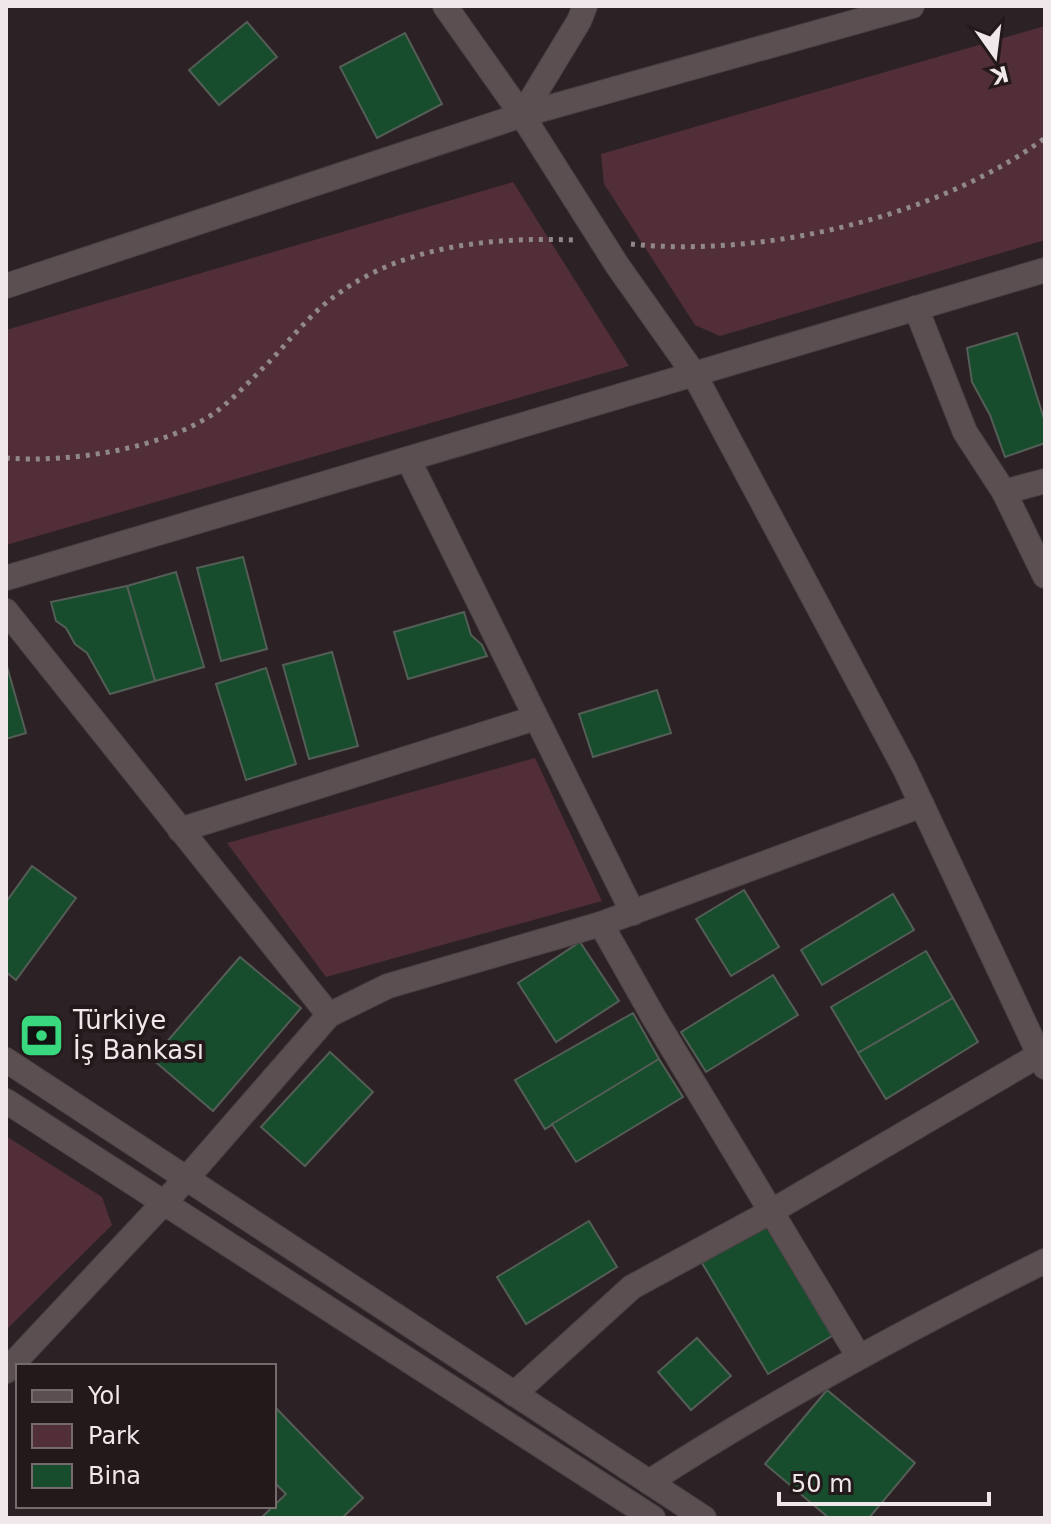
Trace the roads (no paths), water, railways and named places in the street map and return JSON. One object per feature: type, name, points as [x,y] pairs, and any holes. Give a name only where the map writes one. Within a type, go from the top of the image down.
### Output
[{"type":"street","points":[[445,6],[522,115],[602,241],[694,374],[922,805],[1042,1061],[632,1287],[514,1394]]},
{"type":"street","points":[[522,115],[585,6]]},
{"type":"street","points":[[6,286],[522,115],[912,6]]},
{"type":"street","points":[[6,578],[1045,270]]},
{"type":"street","points":[[916,308],[965,432],[1004,492],[1045,576]]},
{"type":"street","points":[[408,459],[633,913]]},
{"type":"street","points":[[1004,492],[1045,481]]},
{"type":"street","points":[[6,611],[329,1015]]},
{"type":"street","points":[[180,830],[535,718]]},
{"type":"street","points":[[6,1371],[187,1178],[329,1015],[388,986],[601,924],[922,805]]},
{"type":"street","points":[[601,924],[653,1016],[859,1357]]},
{"type":"street","points":[[6,1060],[704,1518]]},
{"type":"street","points":[[6,1101],[653,1518]]},
{"type":"street","points":[[649,1482],[734,1427],[919,1323],[1045,1261]]},
{"type":"place","name":"Türkiye İş Bankası","points":[[42,1035]]}]
